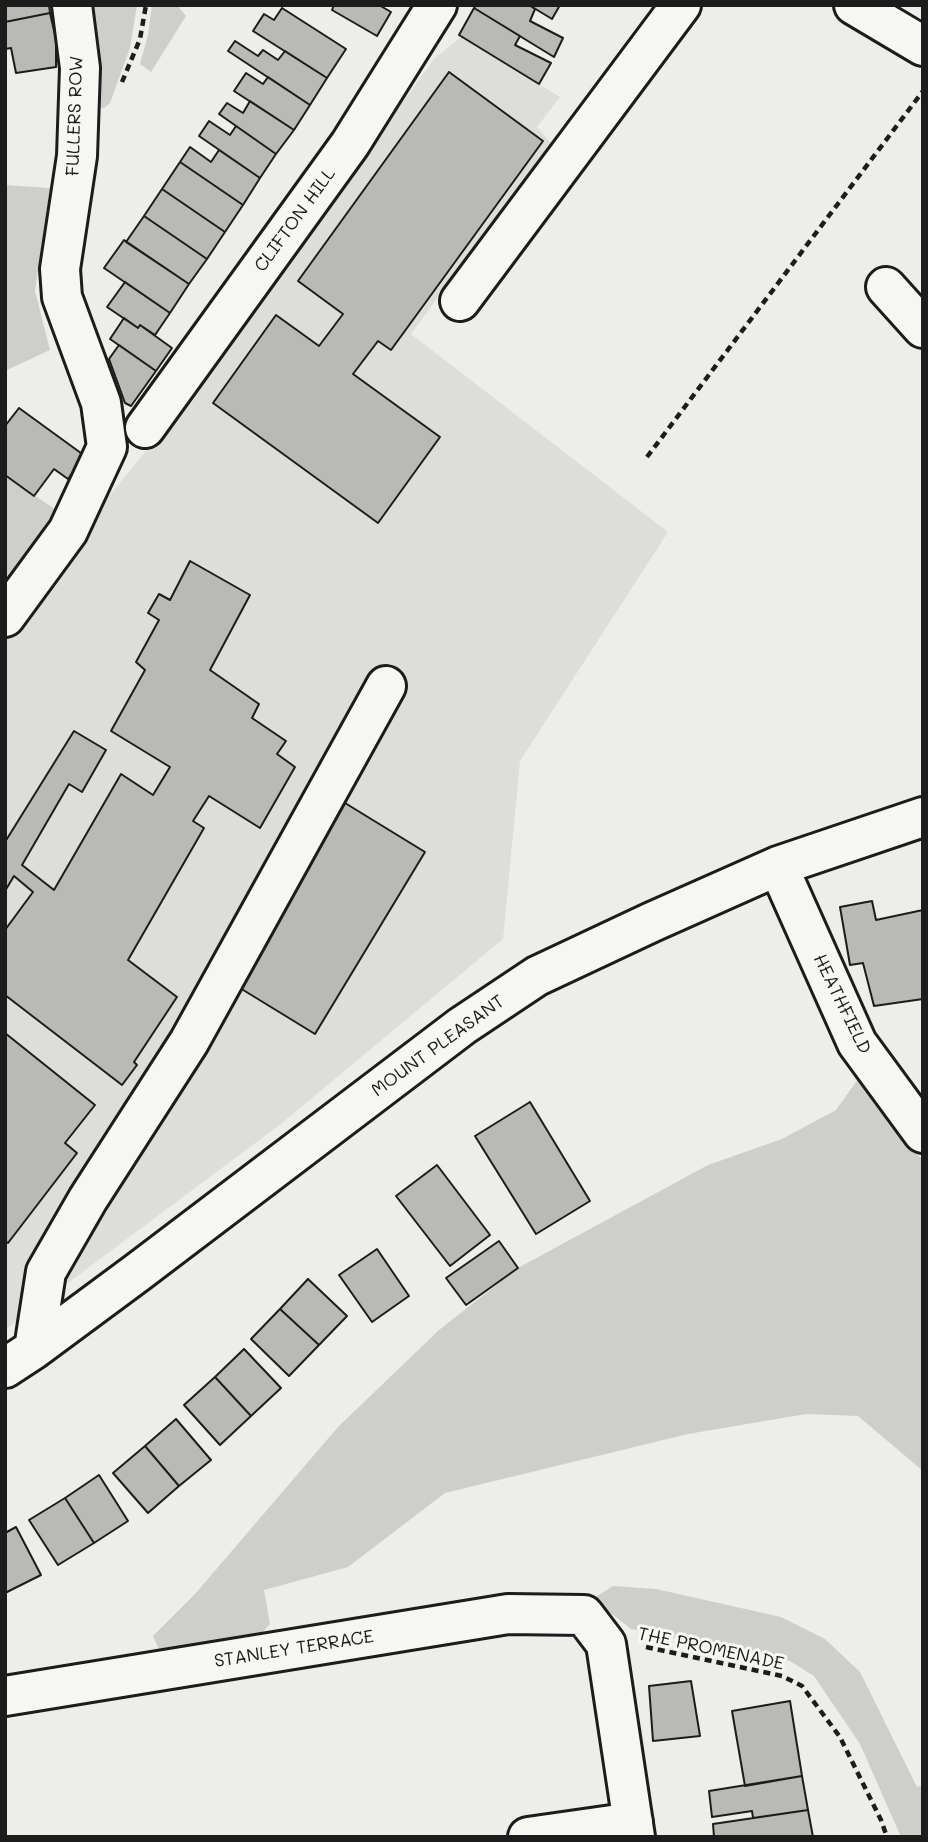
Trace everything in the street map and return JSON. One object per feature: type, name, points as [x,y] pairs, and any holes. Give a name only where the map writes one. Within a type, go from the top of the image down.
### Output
[{"type":"street","name":"FULLERS ROW","points":[[5,617],[68,531],[107,447],[102,403],[62,297],[60,269],[77,156],[80,68],[72,5]]},
{"type":"street","name":"CLIFTON HILL","points":[[145,428],[350,144],[438,5]]},
{"type":"street","points":[[460,301],[681,5]]},
{"type":"street","points":[[854,5],[923,46]]},
{"type":"street","points":[[20,1358],[46,1272],[88,1199],[189,1042],[386,686]]},
{"type":"street","name":"MOUNT PLEASANT","points":[[20,1358],[461,1026],[537,976],[778,866],[923,817]]},
{"type":"street","name":"HEATHFIELD","points":[[778,866],[857,1043],[923,1133]]},
{"type":"street","name":"STANLEY TERRACE","points":[[5,1696],[508,1614],[595,1629]]},
{"type":"street","points":[[528,1837],[634,1830],[595,1629]]},
{"type":"path","points":[[648,457],[923,91]]},
{"type":"path","name":"THE PROMENADE","points":[[595,1629],[642,1646],[782,1676],[802,1686],[840,1737],[887,1837]]},
{"type":"shaded area","points":[[89,5],[137,5],[130,48],[110,103],[104,108],[99,107],[95,100]]},
{"type":"shaded area","points":[[152,5],[177,5],[186,16],[151,72],[140,64]]},
{"type":"shaded area","points":[[461,37],[560,97],[537,127],[551,143],[411,334],[668,532],[520,761],[503,939],[282,1123],[5,1330],[5,622],[175,416],[434,59]]},
{"type":"shaded area","points":[[5,185],[50,188],[35,291],[50,350],[5,371]]},
{"type":"shaded area","points":[[5,475],[56,510],[5,583]]},
{"type":"shaded area","points":[[858,1079],[923,1161],[923,1471],[858,1416],[806,1414],[688,1434],[445,1493],[348,1567],[264,1590],[270,1624],[254,1642],[159,1649],[153,1636],[195,1594],[338,1427],[439,1330],[518,1268],[708,1165],[782,1139],[836,1110]]},
{"type":"shaded area","points":[[613,1586],[656,1589],[781,1617],[825,1639],[860,1672],[917,1787],[923,1785],[923,1837],[901,1837],[860,1744],[814,1676],[790,1661],[631,1629],[598,1603],[589,1601]]},
{"type":"building","points":[[5,5],[49,5],[50,13],[5,22]]},
{"type":"building","points":[[334,5],[379,5],[391,12],[377,36],[332,10]]},
{"type":"building","points":[[476,5],[529,5],[535,9],[530,21],[563,38],[554,57],[474,8]]},
{"type":"building","points":[[529,5],[560,5],[552,19]]},
{"type":"building","points":[[282,8],[346,49],[327,78],[253,31],[264,14],[274,20]]},
{"type":"building","points":[[474,8],[520,36],[515,45],[551,63],[539,84],[459,35]]},
{"type":"building","points":[[50,13],[56,39],[56,67],[16,73],[11,48],[5,49],[5,22]]},
{"type":"building","points":[[235,41],[258,56],[263,50],[278,60],[285,51],[327,78],[310,105],[228,51]]},
{"type":"building","points":[[449,72],[543,141],[391,350],[378,341],[353,374],[440,437],[378,523],[213,403],[276,315],[319,346],[343,314],[298,281]]},
{"type":"building","points":[[246,73],[263,84],[268,77],[310,105],[294,130],[234,91]]},
{"type":"building","points":[[250,101],[294,130],[276,154],[219,114],[227,103],[243,113]]},
{"type":"building","points":[[209,121],[230,135],[236,126],[276,154],[260,178],[199,136]]},
{"type":"building","points":[[190,147],[211,162],[219,150],[260,178],[243,205],[180,162]]},
{"type":"building","points":[[180,162],[243,205],[225,232],[162,189]]},
{"type":"building","points":[[162,189],[225,232],[207,259],[144,216]]},
{"type":"building","points":[[144,216],[207,259],[189,284],[126,242]]},
{"type":"building","points":[[124,240],[189,284],[170,313],[104,268]]},
{"type":"building","points":[[125,282],[170,313],[155,335],[140,325],[138,328],[107,307]]},
{"type":"building","points":[[124,318],[138,328],[140,325],[172,348],[156,371],[110,339]]},
{"type":"building","points":[[119,345],[156,371],[131,406],[125,403],[109,359]]},
{"type":"building","points":[[19,408],[85,456],[68,479],[54,469],[34,496],[5,475],[5,426]]},
{"type":"building","points":[[190,561],[250,595],[210,670],[259,704],[252,718],[286,741],[277,754],[295,767],[260,828],[209,796],[193,821],[204,828],[128,960],[177,997],[134,1062],[137,1065],[122,1085],[5,995],[5,930],[33,892],[14,876],[5,891],[5,842],[74,731],[106,750],[82,792],[69,784],[22,865],[54,890],[121,774],[153,795],[170,767],[111,731],[145,670],[136,662],[159,620],[148,613],[159,594],[170,600]]},
{"type":"building","points":[[345,803],[425,852],[315,1034],[235,985]]},
{"type":"building","points":[[872,901],[876,920],[923,910],[923,999],[874,1006],[863,963],[850,965],[840,907]]},
{"type":"building","points":[[5,1033],[95,1105],[65,1143],[77,1153],[8,1243],[5,1241]]},
{"type":"building","points":[[530,1102],[590,1201],[536,1234],[475,1136]]},
{"type":"building","points":[[437,1165],[490,1235],[450,1266],[396,1196]]},
{"type":"building","points":[[499,1241],[518,1268],[466,1305],[446,1278]]},
{"type":"building","points":[[377,1249],[409,1296],[372,1322],[339,1275]]},
{"type":"building","points":[[308,1279],[347,1316],[319,1345],[280,1309]]},
{"type":"building","points":[[280,1309],[319,1345],[289,1376],[251,1339]]},
{"type":"building","points":[[244,1349],[281,1388],[251,1416],[215,1377]]},
{"type":"building","points":[[215,1377],[251,1416],[220,1445],[184,1405]]},
{"type":"building","points":[[176,1419],[211,1460],[179,1486],[145,1446]]},
{"type":"building","points":[[145,1446],[179,1486],[148,1513],[113,1473]]},
{"type":"building","points":[[99,1475],[128,1521],[94,1543],[65,1498]]},
{"type":"building","points":[[65,1498],[94,1543],[58,1565],[29,1520]]},
{"type":"building","points":[[16,1527],[41,1575],[5,1593],[5,1533]]},
{"type":"building","points":[[691,1681],[700,1736],[653,1741],[649,1686]]},
{"type":"building","points":[[790,1701],[802,1776],[745,1786],[732,1711]]},
{"type":"building","points":[[802,1776],[808,1810],[753,1818],[752,1811],[712,1817],[709,1791]]},
{"type":"building","points":[[808,1810],[813,1837],[714,1837],[713,1824]]}]
